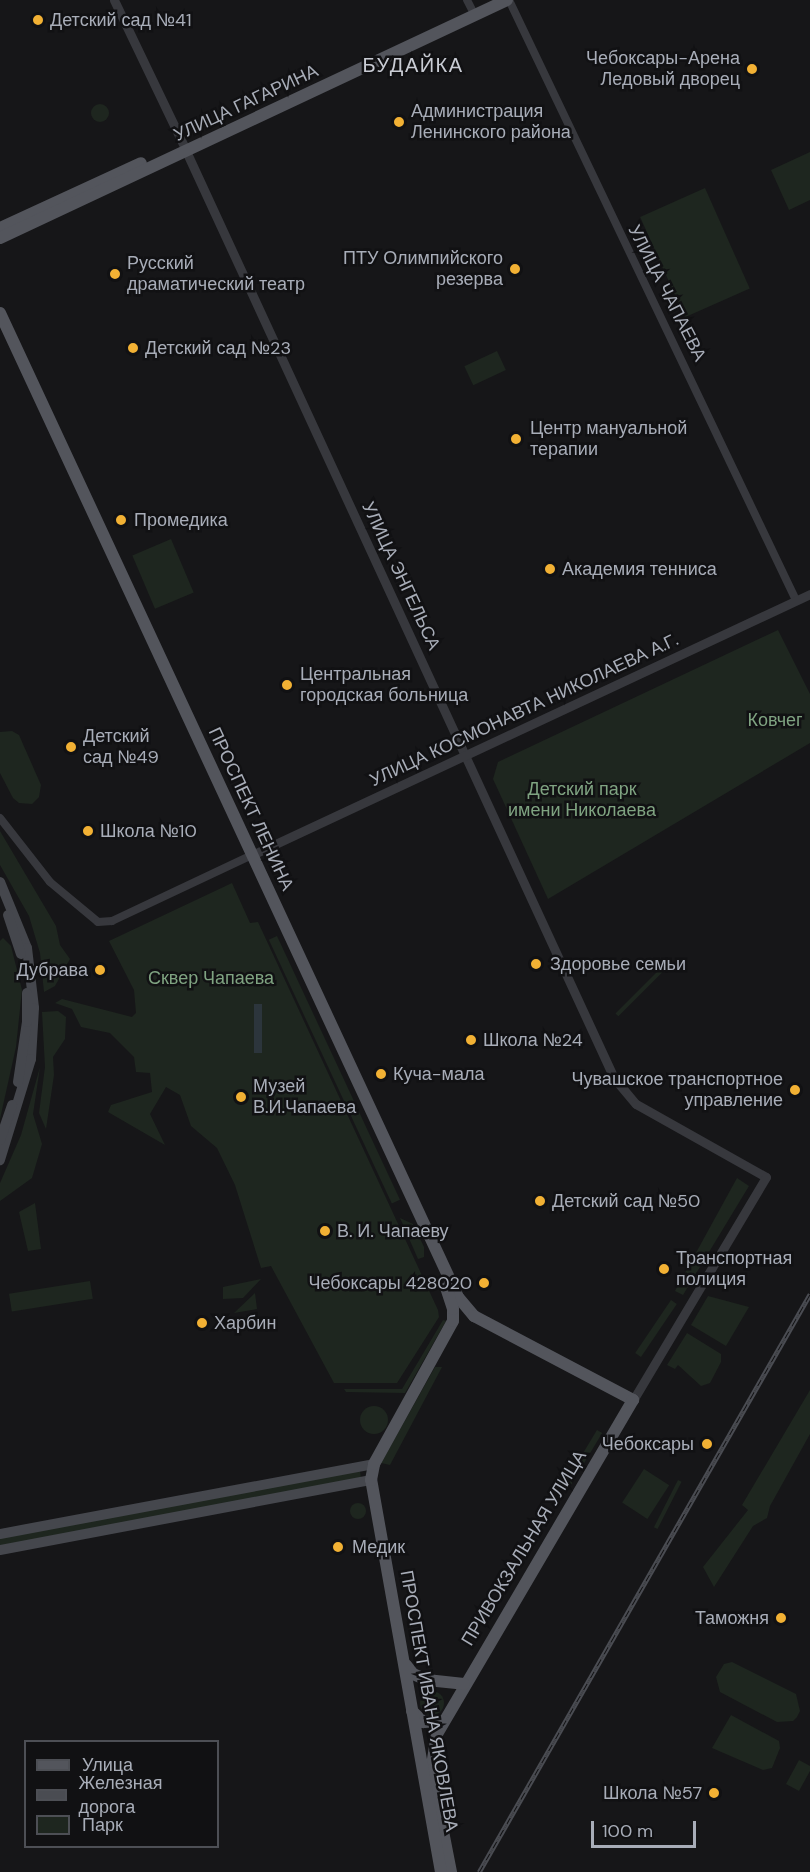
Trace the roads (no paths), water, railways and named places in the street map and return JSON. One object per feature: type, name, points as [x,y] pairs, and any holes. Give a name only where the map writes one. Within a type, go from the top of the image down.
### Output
[{"type":"main road","name":"УЛИЦА ГАГАРИНА","points":[[0,238],[471,8],[493,0]]},
{"type":"main road","name":"УЛИЦА ГАГАРИНА","points":[[471,8],[508,0]]},
{"type":"main road","name":"УЛИЦА ГАГАРИНА","points":[[0,228],[184,147]]},
{"type":"main road","name":"ПРОСПЕКТ ЛЕНИНА","points":[[0,313],[446,1288],[453,1321]]},
{"type":"main road","name":"ПРОСПЕКТ ЛЕНИНА","points":[[0,329],[455,1291],[474,1316],[633,1400]]},
{"type":"main road","points":[[0,882],[27,948],[34,1008],[28,1070],[0,1160]]},
{"type":"main road","points":[[0,898],[24,964],[27,1022],[20,1073],[0,1140]]},
{"type":"main road","points":[[0,1534],[374,1464],[453,1321],[463,1315],[474,1316]]},
{"type":"main road","name":"ПРИВОКЗАЛЬНАЯ УЛИЦА","points":[[443,1720],[633,1400]]},
{"type":"main road","name":"ПРОСПЕКТ ИВАНА ЯКОВЛЕВА","points":[[374,1464],[371,1480],[406,1665],[441,1872]]},
{"type":"main road","points":[[0,1550],[371,1480]]},
{"type":"main road","points":[[173,1502],[176,1517]]},
{"type":"main road","points":[[406,1665],[413,1674],[427,1680],[464,1684]]},
{"type":"main road","points":[[412,1711],[423,1722],[443,1720]]},
{"type":"main road","name":"ПРОСПЕКТ ИВАНА ЯКОВЛЕВА","points":[[443,1720],[433,1743],[431,1770],[451,1872]]},
{"type":"street","name":"УЛИЦА ЭНГЕЛЬСА","points":[[114,0],[620,1089],[636,1104],[766,1178]]},
{"type":"street","name":"УЛИЦА ЧАПАЕВА","points":[[508,0],[796,600]]},
{"type":"street","name":"УЛИЦА КОСМОНАВТА НИКОЛАЕВА А.Г.","points":[[0,818],[50,882],[98,922],[112,921],[810,594]]},
{"type":"street","name":"ПРИВОКЗАЛЬНАЯ УЛИЦА","points":[[633,1400],[766,1178]]},
{"type":"railway","points":[[479,1872],[810,1294]]},
{"type":"place","name":"Детский сад №41","points":[[38,20]]},
{"type":"place","name":"Чебоксары-Арена Ледовый дворец","points":[[752,69]]},
{"type":"place","name":"Администрация Ленинского района","points":[[399,122]]},
{"type":"place","name":"ПТУ Олимпийского резерва","points":[[515,269]]},
{"type":"place","name":"Русский драматический театр","points":[[115,274]]},
{"type":"place","name":"Детский сад №23","points":[[133,348]]},
{"type":"place","name":"Центр мануальной терапии","points":[[516,439]]},
{"type":"place","name":"Промедика","points":[[121,520]]},
{"type":"place","name":"Академия тенниса","points":[[550,569]]},
{"type":"place","name":"Центральная городская больница","points":[[287,685]]},
{"type":"place","name":"Детский сад №49","points":[[71,747]]},
{"type":"place","name":"Школа №10","points":[[88,831]]},
{"type":"place","name":"Здоровье семьи","points":[[536,964]]},
{"type":"place","name":"Дубрава","points":[[100,970]]},
{"type":"place","name":"Школа №24","points":[[471,1040]]},
{"type":"place","name":"Куча-мала","points":[[381,1074]]},
{"type":"place","name":"Чувашское транспортное управление","points":[[795,1090]]},
{"type":"place","name":"Музей В.И.Чапаева","points":[[241,1097]]},
{"type":"place","name":"Детский сад №50","points":[[540,1201]]},
{"type":"place","name":"В. И. Чапаеву","points":[[325,1231]]},
{"type":"place","name":"Транспортная полиция","points":[[664,1269]]},
{"type":"place","name":"Чебоксары 428020","points":[[484,1283]]},
{"type":"place","name":"Харбин","points":[[202,1323]]},
{"type":"place","name":"Чебоксары","points":[[707,1444]]},
{"type":"place","name":"Медик","points":[[338,1547]]},
{"type":"place","name":"Таможня","points":[[781,1618]]},
{"type":"place","name":"Школа №57","points":[[714,1793]]},
{"type":"district","name":"БУДАЙКА","points":[[413,65]]},
{"type":"park label","name":"Ковчег","points":[[775,720]]},
{"type":"park label","name":"Детский парк имени Николаева","points":[[582,800]]},
{"type":"park label","name":"Сквер Чапаева","points":[[211,978]]}]
